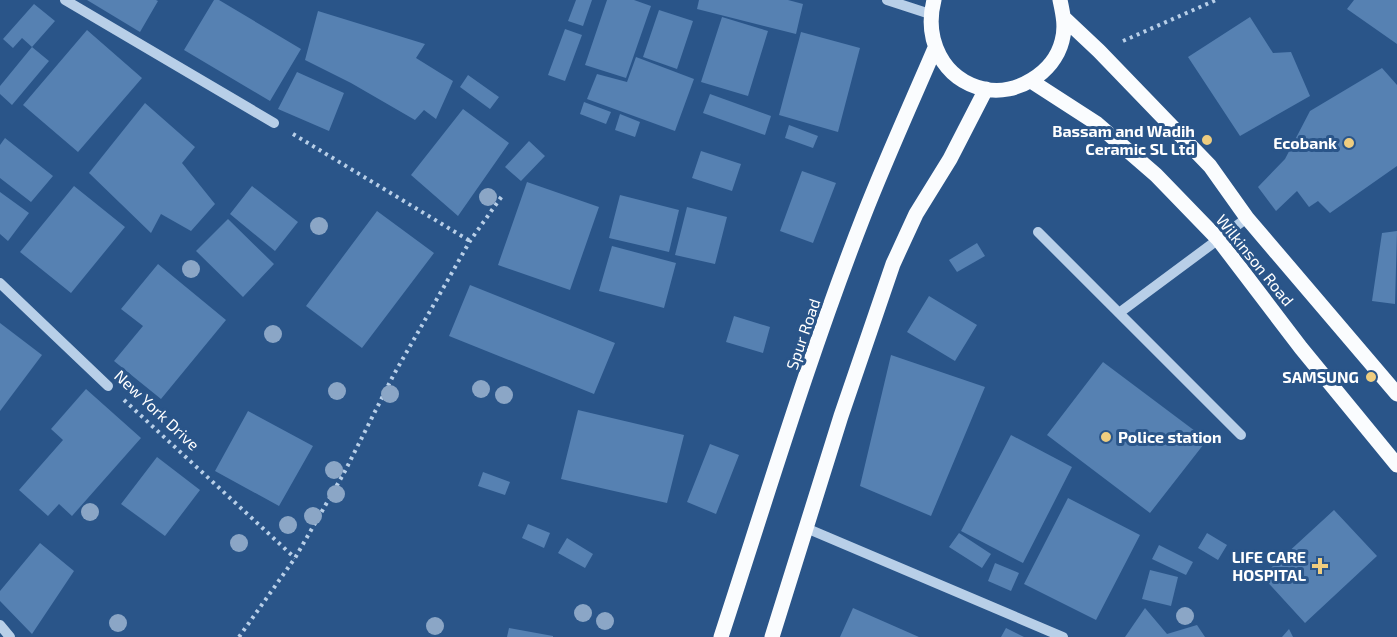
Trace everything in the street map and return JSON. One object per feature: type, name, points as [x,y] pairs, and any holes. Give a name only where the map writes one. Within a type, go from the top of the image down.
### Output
[{"type":"main road","points":[[932,7],[930,31],[935,48],[949,69],[970,84],[986,89],[1013,87],[1031,81],[1053,60],[1062,41],[1065,19],[1060,0]]},
{"type":"main road","name":"Wilkinson Road","points":[[1065,19],[1210,166],[1246,218],[1397,394]]},
{"type":"main road","name":"Spur Road","points":[[721,637],[853,245],[935,48]]},
{"type":"main road","name":"Wilkinson Road","points":[[1031,81],[1096,123],[1156,176],[1218,239],[1301,348],[1397,465]]},
{"type":"main road","points":[[772,637],[844,405],[893,264],[916,214],[950,159],[986,89]]},
{"type":"street","points":[[64,0],[274,123]]},
{"type":"street","points":[[887,0],[932,7]]},
{"type":"street","points":[[1119,313],[1246,218]]},
{"type":"street","points":[[1038,232],[1241,435]]},
{"type":"street","name":"New York Drive","points":[[0,283],[108,386]]},
{"type":"street","points":[[806,528],[1063,637]]},
{"type":"street","points":[[0,625],[10,637]]},
{"type":"path","points":[[1099,51],[1216,0]]},
{"type":"path","points":[[274,123],[470,241]]},
{"type":"path","points":[[239,637],[296,558],[344,473],[393,376],[470,241],[502,196]]},
{"type":"path","name":"New York Drive","points":[[108,386],[296,558]]},
{"type":"building","points":[[87,0],[156,0],[158,1],[140,32]]},
{"type":"building","points":[[214,0],[219,0],[301,49],[270,101],[184,50]]},
{"type":"building","points":[[576,0],[592,0],[583,26],[568,21]]},
{"type":"building","points":[[607,0],[634,0],[651,6],[626,78],[585,65]]},
{"type":"building","points":[[699,0],[788,0],[803,4],[796,34],[697,9]]},
{"type":"building","points":[[1354,0],[1397,0],[1397,44],[1347,9]]},
{"type":"building","points":[[34,4],[55,21],[32,47],[22,38],[13,48],[3,39]]},
{"type":"building","points":[[659,10],[693,21],[677,69],[643,57]]},
{"type":"building","points":[[318,11],[425,44],[416,58],[453,81],[436,119],[424,110],[415,120],[351,83],[305,60]]},
{"type":"building","points":[[722,17],[768,31],[748,96],[701,82]]},
{"type":"building","points":[[1250,17],[1273,53],[1291,52],[1310,96],[1240,136],[1188,57]]},
{"type":"building","points":[[565,29],[582,35],[565,81],[548,75]]},
{"type":"building","points":[[87,30],[142,78],[78,152],[23,105]]},
{"type":"building","points":[[801,32],[860,48],[838,132],[779,115]]},
{"type":"building","points":[[32,47],[49,61],[12,105],[0,94],[0,86]]},
{"type":"building","points":[[636,57],[694,79],[675,131],[587,99],[597,74],[627,82]]},
{"type":"building","points":[[1382,68],[1397,85],[1397,166],[1330,213],[1318,201],[1309,207],[1297,191],[1276,211],[1258,187],[1285,159],[1310,111]]},
{"type":"building","points":[[297,72],[344,93],[329,131],[278,109]]},
{"type":"building","points":[[468,75],[499,97],[490,109],[460,87]]},
{"type":"building","points":[[710,94],[771,116],[765,135],[703,113]]},
{"type":"building","points":[[584,102],[611,112],[606,124],[580,114]]},
{"type":"building","points":[[145,103],[195,147],[182,163],[215,204],[191,231],[161,214],[151,233],[89,173]]},
{"type":"building","points":[[463,109],[509,143],[458,216],[411,175]]},
{"type":"building","points":[[620,114],[640,122],[635,137],[615,130]]},
{"type":"building","points":[[789,125],[818,136],[813,148],[785,138]]},
{"type":"building","points":[[5,138],[53,176],[31,202],[0,178],[0,145]]},
{"type":"building","points":[[529,141],[545,156],[521,181],[505,167]]},
{"type":"building","points":[[701,151],[741,164],[732,191],[692,178]]},
{"type":"building","points":[[802,171],[836,183],[813,243],[780,231]]},
{"type":"building","points":[[527,182],[599,207],[570,290],[498,265]]},
{"type":"building","points":[[74,186],[125,227],[71,293],[20,252]]},
{"type":"building","points":[[252,186],[298,222],[275,251],[230,214]]},
{"type":"building","points":[[0,192],[29,213],[8,241],[0,234]]},
{"type":"building","points":[[620,195],[679,210],[669,252],[609,238]]},
{"type":"building","points":[[687,207],[727,217],[715,264],[675,255]]},
{"type":"building","points":[[377,211],[434,253],[362,348],[306,306]]},
{"type":"building","points":[[228,219],[274,264],[243,297],[196,251]]},
{"type":"building","points":[[1397,231],[1395,304],[1372,301],[1382,233]]},
{"type":"building","points":[[977,243],[985,256],[957,272],[949,260]]},
{"type":"building","points":[[612,246],[676,263],[664,308],[599,291]]},
{"type":"building","points":[[158,264],[226,320],[161,399],[114,361],[143,326],[121,309]]},
{"type":"building","points":[[470,285],[615,343],[594,394],[449,336]]},
{"type":"building","points":[[929,296],[977,325],[955,361],[907,332]]},
{"type":"building","points":[[734,316],[770,327],[763,353],[726,342]]},
{"type":"building","points":[[0,323],[42,355],[0,411]]},
{"type":"building","points":[[891,355],[985,387],[931,516],[860,486]]},
{"type":"building","points":[[1103,362],[1207,440],[1150,513],[1047,435]]},
{"type":"building","points":[[86,389],[141,438],[72,516],[59,504],[48,516],[19,490],[63,440],[51,429]]},
{"type":"building","points":[[578,410],[684,435],[667,503],[561,479]]},
{"type":"building","points":[[248,411],[313,446],[279,506],[215,471]]},
{"type":"building","points":[[1011,435],[1072,467],[1023,563],[961,531]]},
{"type":"building","points":[[710,444],[739,455],[716,514],[687,502]]},
{"type":"building","points":[[157,457],[200,490],[165,536],[121,504]]},
{"type":"building","points":[[483,472],[510,482],[505,495],[478,486]]},
{"type":"building","points":[[1068,498],[1140,535],[1096,620],[1024,584]]},
{"type":"building","points":[[1334,510],[1377,556],[1305,623],[1262,576]]},
{"type":"building","points":[[528,524],[550,533],[544,548],[522,538]]},
{"type":"building","points":[[959,533],[991,554],[982,568],[949,547]]},
{"type":"building","points":[[1207,533],[1227,545],[1218,560],[1198,548]]},
{"type":"building","points":[[567,538],[593,554],[585,568],[558,553]]},
{"type":"building","points":[[40,543],[74,571],[32,634],[0,601],[0,591]]},
{"type":"building","points":[[1159,545],[1193,562],[1186,575],[1152,559]]},
{"type":"building","points":[[995,563],[1019,573],[1011,591],[988,581]]},
{"type":"building","points":[[1150,570],[1178,577],[1171,606],[1142,599]]},
{"type":"building","points":[[853,608],[919,637],[840,637]]},
{"type":"building","points":[[1145,608],[1167,634],[1197,625],[1205,637],[1125,637]]},
{"type":"building","points":[[509,628],[553,636],[553,637],[507,637]]},
{"type":"building","points":[[1006,628],[1024,637],[1001,637]]},
{"type":"building","points":[[1289,629],[1293,637],[1282,637]]},
{"type":"place","name":"Bassam and Wadih Ceramic SL Ltd","points":[[1207,140]]},
{"type":"place","name":"Ecobank","points":[[1349,143]]},
{"type":"place","name":"SAMSUNG","points":[[1371,377]]},
{"type":"place","name":"Police station","points":[[1106,437]]},
{"type":"place","name":"LIFE CARE HOSPITAL","points":[[1320,566]]}]
